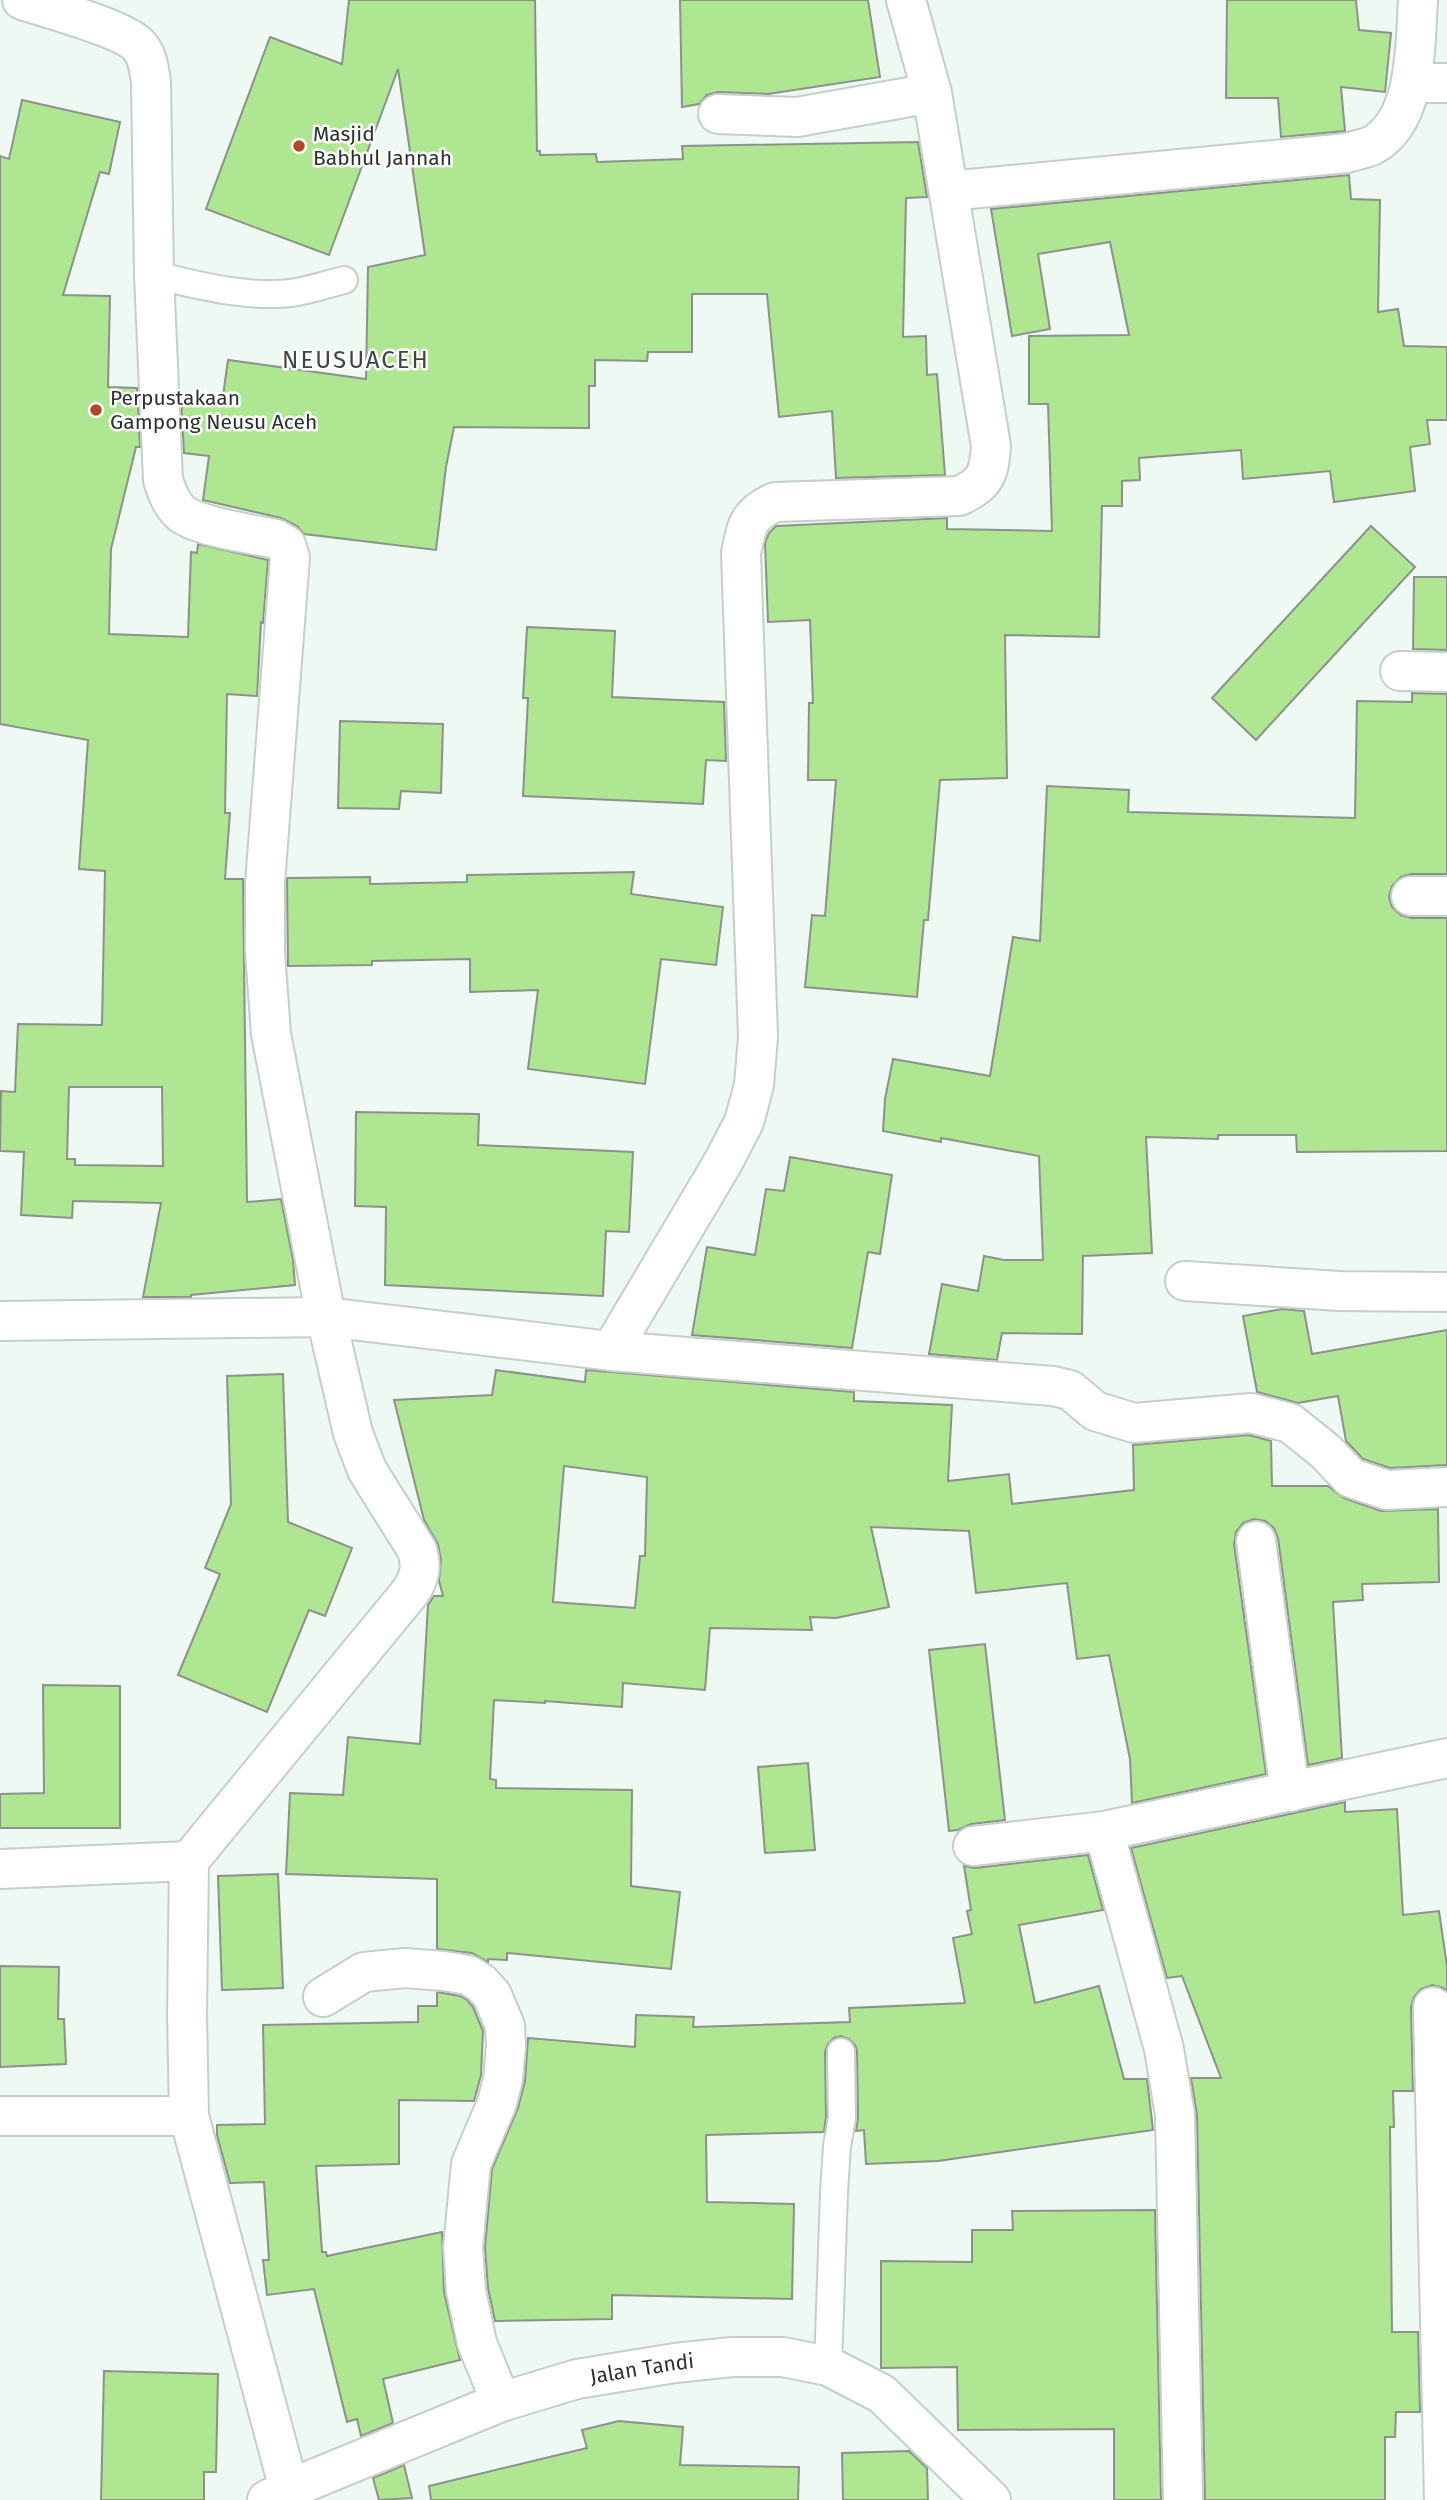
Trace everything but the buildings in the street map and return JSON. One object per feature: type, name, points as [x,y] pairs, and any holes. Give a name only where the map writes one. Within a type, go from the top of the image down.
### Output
[{"type":"street","points":[[22,0],[120,33],[138,44],[148,62],[151,82],[154,275],[163,480],[170,499],[182,514],[200,522],[276,539],[286,545],[290,557],[265,883],[265,952],[271,1034],[326,1317],[353,1433],[367,1470],[418,1550],[421,1563],[418,1579],[411,1591],[188,1861],[189,2116],[278,2494]]},
{"type":"street","points":[[611,1351],[722,1164],[744,1122],[754,1085],[758,1037],[741,553],[747,523],[759,509],[775,502],[960,496],[978,488],[989,469],[991,446],[932,93],[905,0]]},
{"type":"street","points":[[949,191],[1347,153],[1373,145],[1391,129],[1402,109],[1429,83],[1418,0]]},
{"type":"street","points":[[718,114],[797,117],[932,93]]},
{"type":"street","points":[[1401,671],[1447,672]]},
{"type":"street","points":[[1185,1281],[1339,1291],[1447,1292]]},
{"type":"street","points":[[0,1321],[326,1317],[611,1351],[1053,1386],[1070,1390],[1095,1411],[1133,1423],[1251,1413],[1290,1423],[1325,1451],[1351,1479],[1387,1490],[1447,1487]]},
{"type":"street","points":[[1256,1541],[1290,1792]]},
{"type":"street","points":[[973,1846],[1104,1831],[1447,1758]]},
{"type":"street","points":[[1104,1831],[1164,2049],[1175,2115],[1183,2500]]},
{"type":"street","points":[[0,1868],[188,1861]]},
{"type":"street","points":[[323,1997],[364,1972],[405,1968],[468,1975],[481,1983],[492,1995],[505,2026],[503,2079],[497,2103],[471,2164],[463,2247],[466,2291],[477,2343],[501,2402]]},
{"type":"street","points":[[1433,2007],[1444,2500]]},
{"type":"street","points":[[0,2116],[189,2116]]},
{"type":"street","name":"Jalan Tandi","points":[[278,2494],[501,2402],[577,2379],[675,2363],[732,2357],[783,2357],[828,2366],[882,2394],[991,2500]]},
{"type":"lane","points":[[154,275],[248,293],[292,293],[344,279]]},
{"type":"lane","points":[[828,2366],[834,2192],[842,2118],[841,2052]]},
{"type":"place","name":"Masjid Babhul Jannah","points":[[299,146]]},
{"type":"place","name":"Perpustakaan Gampong Neusu Aceh","points":[[96,410]]},
{"type":"district","name":"NEUSUACEH","points":[[356,360]]}]
